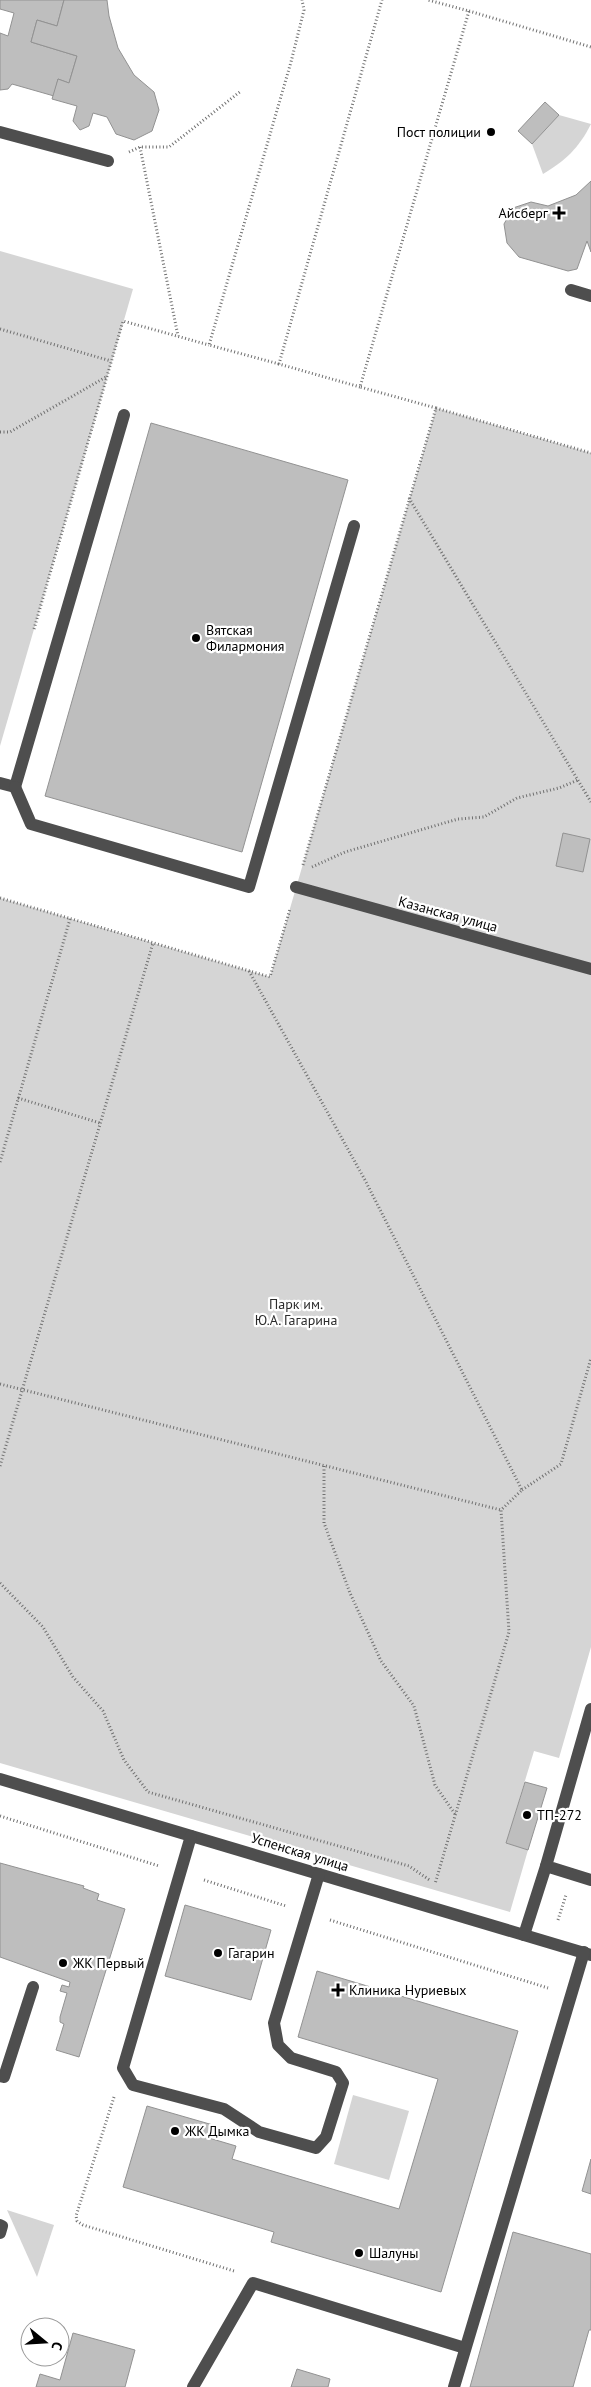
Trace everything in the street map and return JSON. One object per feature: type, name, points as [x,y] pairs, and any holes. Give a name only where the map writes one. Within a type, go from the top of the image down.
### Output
[{"type":"street","points":[[0,132],[108,161]]},
{"type":"street","points":[[571,290],[591,296]]},
{"type":"street","points":[[124,415],[15,787],[31,824],[249,887],[354,526]]},
{"type":"street","points":[[0,783],[15,787]]},
{"type":"street","name":"Казанская улица","points":[[296,887],[591,969]]},
{"type":"street","points":[[524,1935],[591,1709]]},
{"type":"street","name":"Успенская улица","points":[[0,1779],[587,1954]]},
{"type":"street","points":[[191,1836],[123,2068],[133,2085],[224,2109],[259,2132],[316,2148],[326,2137],[343,2083],[336,2072],[291,2058],[278,2045],[274,2023],[319,1874]]},
{"type":"street","points":[[546,1866],[591,1880]]},
{"type":"street","points":[[454,2387],[587,1954]]},
{"type":"street","points":[[0,2076],[4,2077],[33,1987]]},
{"type":"street","points":[[0,2225],[2,2226],[0,2233]]},
{"type":"street","points":[[192,2387],[254,2283],[465,2348]]},
{"type":"path","points":[[302,0],[304,10],[291,62],[209,344],[360,387]]},
{"type":"path","points":[[279,364],[382,0]]},
{"type":"path","points":[[469,11],[591,47]]},
{"type":"path","points":[[178,336],[140,147],[170,146],[241,91]]},
{"type":"path","points":[[0,329],[112,361]]},
{"type":"path","points":[[0,432],[10,432],[107,377]]},
{"type":"path","points":[[436,408],[591,453]]},
{"type":"path","points":[[409,498],[591,802]]},
{"type":"path","points":[[309,868],[345,852],[368,845],[458,819],[484,817],[517,798],[559,788],[578,780]]},
{"type":"path","points":[[0,1162],[70,919]]},
{"type":"path","points":[[0,1466],[153,943]]},
{"type":"path","points":[[248,971],[366,1180],[522,1490]]},
{"type":"path","points":[[18,1098],[100,1123]]},
{"type":"path","points":[[435,1884],[508,1632],[501,1510],[522,1490],[561,1464],[591,1358]]},
{"type":"path","points":[[0,1384],[501,1510]]},
{"type":"path","points":[[324,1466],[324,1523],[350,1593],[381,1661],[414,1706],[435,1785],[456,1814]]},
{"type":"path","points":[[0,1583],[43,1628],[72,1677],[103,1711],[124,1760],[148,1792],[409,1866]]},
{"type":"path","points":[[556,1926],[572,1874]]},
{"type":"path","points":[[123,2068],[76,2216],[77,2221],[83,2225],[237,2272],[254,2283]]},
{"type":"green space","points":[[559,115],[591,124],[582,140],[571,153],[543,174],[532,144]]},
{"type":"green space","points":[[0,251],[133,289],[0,746]]},
{"type":"green space","name":"Парк им. Ю.А. Гагарина","points":[[436,408],[591,453],[591,1647],[559,1758],[534,1751],[506,1843],[528,1850],[510,1912],[0,1763],[0,898],[270,977]]},
{"type":"green space","points":[[353,2095],[409,2111],[389,2180],[334,2164]]},
{"type":"green space","points":[[7,2210],[54,2225],[37,2277]]},
{"type":"building","points":[[0,0],[64,0],[57,26],[37,20],[31,42],[77,56],[69,83],[58,79],[54,96],[12,84],[8,89],[0,90],[0,33],[8,36],[14,13],[0,9]]},
{"type":"building","points":[[64,0],[107,0],[109,16],[118,48],[134,75],[154,92],[159,110],[152,131],[134,140],[116,134],[107,117],[93,113],[89,126],[80,130],[73,121],[77,106],[52,99],[58,79],[69,83],[77,56],[31,42],[37,20],[57,26]]},
{"type":"building","points":[[545,102],[559,115],[532,144],[518,131]]},
{"type":"building","points":[[591,181],[591,252],[587,241],[577,269],[568,271],[519,257],[507,243],[504,224],[513,208],[531,202],[548,206],[576,195]]},
{"type":"building","name":"Вятская Филармония","points":[[151,423],[348,480],[242,852],[45,796]]},
{"type":"building","points":[[563,833],[590,839],[583,872],[556,866]]},
{"type":"building","name":"ТП-272","points":[[525,1782],[547,1788],[528,1850],[506,1843]]},
{"type":"building","name":"ЖК Первый","points":[[0,1863],[84,1886],[83,1888],[99,1894],[97,1900],[125,1909],[79,2057],[56,2050],[64,2024],[60,2022],[60,2017],[67,1993],[60,1991],[62,1985],[69,1987],[70,1982],[0,1957]]},
{"type":"building","name":"Гагарин","points":[[185,1905],[271,1930],[251,2000],[165,1976]]},
{"type":"building","name":"ЖК Дымка","points":[[317,1971],[518,2031],[441,2292],[271,2242],[274,2232],[123,2187],[147,2106],[213,2125],[209,2138],[236,2146],[232,2159],[399,2209],[438,2079],[298,2037]]},
{"type":"building","points":[[591,2159],[591,2194],[582,2191]]},
{"type":"building","points":[[513,2232],[591,2254],[591,2330],[589,2330],[573,2387],[470,2387]]},
{"type":"building","points":[[73,2333],[135,2350],[125,2387],[36,2387],[40,2374],[60,2380],[64,2367],[70,2367],[70,2344]]},
{"type":"building","points":[[297,2369],[330,2379],[328,2387],[291,2387]]},
{"type":"place","name":"Пост полиции","points":[[491,132]]},
{"type":"place","name":"Айсберг","points":[[559,213]]},
{"type":"place","name":"Вятская Филармония","points":[[196,638]]},
{"type":"place","name":"ТП-272","points":[[527,1815]]},
{"type":"place","name":"Гагарин","points":[[218,1953]]},
{"type":"place","name":"ЖК Первый","points":[[63,1963]]},
{"type":"place","name":"Клиника Нуриевых","points":[[338,1990]]},
{"type":"place","name":"ЖК Дымка","points":[[175,2131]]},
{"type":"place","name":"Шалуны","points":[[359,2253]]}]
